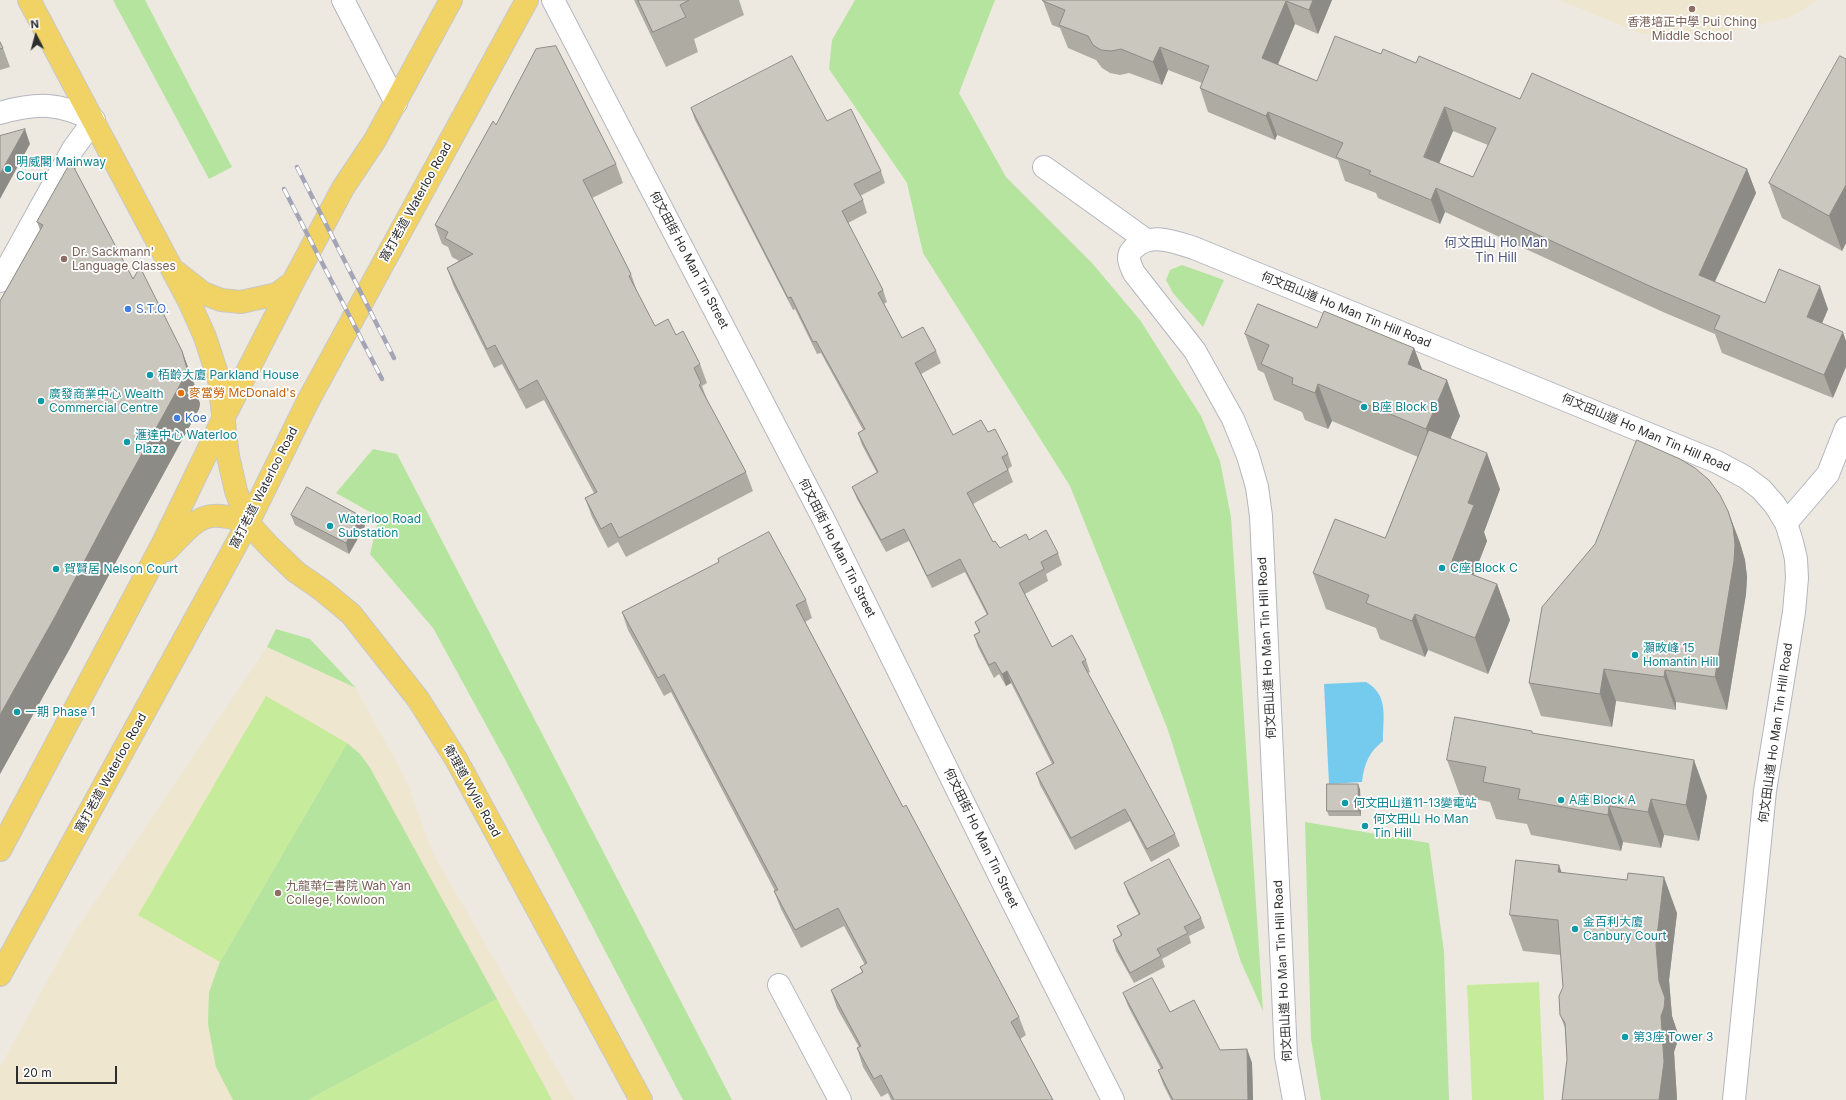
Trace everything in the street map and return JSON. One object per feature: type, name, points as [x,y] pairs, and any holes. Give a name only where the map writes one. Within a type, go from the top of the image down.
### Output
[{"type":"main road","points":[[29,0],[172,269],[205,337],[219,380],[230,463],[236,491],[248,523]]},
{"type":"main road","points":[[0,850],[150,566],[293,282],[343,188],[375,140],[396,103],[451,0]]},
{"type":"main road","name":"窩打老道 Waterloo Road","points":[[0,975],[248,523],[308,401],[527,0]]},
{"type":"main road","points":[[172,269],[203,293],[221,300],[241,302],[260,299],[277,294],[293,282]]},
{"type":"main road","points":[[150,566],[187,528],[202,518],[215,514],[229,516],[248,523]]},
{"type":"main road","name":"衛理道 Wylie Road","points":[[248,523],[296,572],[322,590],[350,614],[418,699],[456,759],[641,1100]]},
{"type":"street","points":[[343,0],[396,103]]},
{"type":"street","name":"何文田街 Ho Man Tin Street","points":[[553,0],[824,520],[1010,897],[1113,1100]]},
{"type":"street","points":[[0,113],[36,105],[72,110],[94,120],[73,149],[0,281]]},
{"type":"street","points":[[1044,167],[1146,240]]},
{"type":"street","name":"何文田山道 Ho Man Tin Hill Road","points":[[1294,1100],[1286,1056],[1261,516],[1257,487],[1248,456],[1233,418],[1195,351],[1134,273],[1129,263],[1128,255],[1132,250],[1146,240],[1161,240],[1194,248],[1717,462],[1745,477],[1761,489],[1775,505],[1786,523],[1796,559],[1796,595],[1765,791],[1734,1100]]},
{"type":"street","points":[[1786,523],[1828,474],[1846,428]]},
{"type":"street","points":[[779,985],[840,1100]]},
{"type":"shaded area","name":"香港培正中學 Pui Ching Middle School","points":[[1559,0],[1819,0],[1790,17],[1721,34],[1643,34]]},
{"type":"shaded area","name":"九龍華仁書院 Wah Yan College, Kowloon","points":[[267,647],[356,688],[406,780],[433,853],[575,1100],[0,1100],[0,1067],[73,934]]},
{"type":"green space","points":[[113,0],[145,0],[232,167],[209,179]]},
{"type":"green space","points":[[855,0],[995,0],[959,93],[1006,177],[1092,263],[1140,320],[1201,416],[1220,461],[1231,517],[1263,1011],[1241,962],[1168,730],[1070,486],[923,253],[907,183],[829,69],[832,40]]},
{"type":"green space","points":[[1182,265],[1224,280],[1203,327],[1173,293],[1166,280],[1170,270]]},
{"type":"green space","points":[[373,449],[397,454],[732,1100],[683,1100],[508,765],[433,628],[370,554],[379,517],[336,493]]},
{"type":"green space","points":[[276,629],[310,639],[356,688],[267,647]]},
{"type":"green space","points":[[266,696],[347,743],[220,962],[138,915]]},
{"type":"green space","points":[[347,743],[359,753],[369,766],[497,999],[308,1100],[233,1100],[216,1067],[208,1024],[209,992],[220,962]]},
{"type":"green space","points":[[1305,822],[1429,843],[1444,952],[1449,1100],[1321,1100],[1311,1039]]},
{"type":"green space","points":[[1539,982],[1544,1100],[1472,1100],[1467,985]]},
{"type":"green space","points":[[497,999],[552,1100],[308,1100]]},
{"type":"water","points":[[1366,682],[1378,693],[1381,700],[1384,715],[1383,741],[1378,745],[1368,759],[1362,782],[1329,784],[1324,684]]},
{"type":"building","points":[[638,0],[689,0],[680,5],[686,17],[653,32]]},
{"type":"building","points":[[1313,0],[1309,10],[1286,1],[1262,58],[1317,81],[1335,36],[1381,54],[1383,49],[1416,63],[1419,56],[1520,99],[1532,73],[1747,169],[1699,275],[1765,303],[1779,269],[1820,286],[1807,317],[1843,332],[1824,375],[1714,329],[1720,316],[1654,288],[1436,188],[1431,200],[1369,174],[1371,171],[1336,157],[1343,143],[1268,112],[1266,116],[1200,88],[1209,66],[1160,47],[1153,62],[1121,49],[1111,51],[1101,50],[1093,45],[1088,36],[1059,25],[1065,10],[1043,1]],"holes":[[[1445,107],[1496,128],[1473,177],[1424,157]]]},
{"type":"building","points":[[0,42],[3,48],[0,49]]},
{"type":"building","points":[[556,46],[616,164],[583,180],[631,274],[629,276],[655,326],[668,319],[676,335],[683,331],[700,364],[694,368],[701,383],[699,385],[746,472],[619,538],[611,523],[601,529],[585,498],[597,492],[537,380],[519,390],[495,345],[487,349],[447,268],[473,254],[445,238],[448,232],[435,225],[493,121],[496,125],[536,49]]},
{"type":"building","points":[[792,56],[827,121],[851,109],[881,171],[854,184],[863,200],[842,211],[883,290],[878,293],[902,338],[923,327],[936,351],[915,363],[953,435],[981,420],[988,432],[995,429],[1008,454],[1002,457],[1008,470],[967,493],[993,542],[995,541],[1000,548],[1026,534],[1029,540],[1046,530],[1058,553],[1041,562],[1044,569],[1019,583],[1052,647],[1072,635],[1086,660],[1082,662],[1175,834],[1147,849],[1125,809],[1071,838],[1036,773],[1054,763],[1007,671],[1002,674],[995,662],[989,665],[974,635],[980,632],[975,622],[988,614],[960,559],[927,576],[904,529],[881,540],[852,487],[878,472],[858,433],[865,429],[816,341],[813,342],[791,297],[788,298],[691,108]]},
{"type":"building","points":[[1840,56],[1846,59],[1846,185],[1829,216],[1769,183]]},
{"type":"building","points":[[25,129],[0,174],[0,136]]},
{"type":"building","points":[[71,162],[133,279],[140,267],[182,351],[187,369],[186,374],[122,490],[56,615],[0,715],[0,301],[43,225],[37,222]]},
{"type":"building","points":[[1258,304],[1317,328],[1324,311],[1414,348],[1408,364],[1447,380],[1426,429],[1318,384],[1315,393],[1292,384],[1293,378],[1261,364],[1269,345],[1245,334]]},
{"type":"building","points":[[1429,430],[1487,453],[1468,503],[1474,505],[1450,566],[1497,584],[1475,638],[1415,614],[1412,621],[1366,603],[1369,595],[1313,573],[1335,519],[1385,538]]},
{"type":"building","points":[[1637,440],[1680,459],[1695,468],[1709,480],[1720,495],[1728,511],[1733,527],[1735,544],[1734,561],[1715,677],[1665,670],[1664,677],[1604,669],[1600,694],[1529,683],[1542,607],[1595,544]]},
{"type":"building","name":"Waterloo Road Substation","points":[[307,487],[361,516],[346,543],[291,515]]},
{"type":"building","points":[[769,532],[806,600],[796,605],[903,807],[906,805],[1019,1017],[1011,1022],[1053,1100],[894,1100],[881,1075],[874,1079],[857,1048],[861,1046],[831,990],[863,972],[860,967],[867,963],[838,908],[795,930],[774,891],[778,890],[664,674],[658,678],[622,612],[719,562],[718,559]]},
{"type":"building","points":[[1455,717],[1532,731],[1532,733],[1694,760],[1686,805],[1651,799],[1648,812],[1609,806],[1608,815],[1518,799],[1520,789],[1483,782],[1486,767],[1447,760]]},
{"type":"building","name":"何文田山道11-13變電站","points":[[1327,784],[1358,784],[1359,811],[1327,811]]},
{"type":"building","points":[[1169,859],[1201,918],[1184,927],[1188,933],[1157,949],[1161,956],[1130,973],[1113,940],[1122,935],[1117,926],[1140,914],[1124,883]]},
{"type":"building","points":[[1516,860],[1559,865],[1558,872],[1627,880],[1628,873],[1664,877],[1656,945],[1659,981],[1665,998],[1661,1016],[1664,1062],[1659,1100],[1562,1100],[1567,1059],[1565,1023],[1560,1015],[1559,996],[1563,987],[1558,920],[1510,915]]},
{"type":"building","points":[[1152,978],[1170,1012],[1194,1000],[1220,1050],[1247,1049],[1248,1100],[1173,1100],[1158,1070],[1163,1068],[1123,993]]},
{"type":"railway","points":[[297,167],[394,358]]},
{"type":"railway","points":[[284,189],[382,379]]},
{"type":"place","name":"香港培正中學 Pui Ching Middle School","points":[[1692,9]]},
{"type":"place","name":"明威閣 Mainway Court","points":[[8,169]]},
{"type":"place","name":"Dr. Sackmann' Language Classes","points":[[64,259]]},
{"type":"place","name":"S.T.O.","points":[[128,309]]},
{"type":"place","name":"栢齡大廈 Parkland House","points":[[150,375]]},
{"type":"place","name":"麥當勞 McDonald's","points":[[181,393]]},
{"type":"place","name":"廣發商業中心 Wealth Commercial Centre","points":[[41,401]]},
{"type":"place","name":"B座 Block B","points":[[1364,407]]},
{"type":"place","name":"Koe","points":[[177,418]]},
{"type":"place","name":"滙達中心 Waterloo Plaza","points":[[127,442]]},
{"type":"place","name":"Waterloo Road Substation","points":[[330,526]]},
{"type":"place","name":"C座 Block C","points":[[1442,568]]},
{"type":"place","name":"賀賢居 Nelson Court","points":[[56,569]]},
{"type":"place","name":"灝畋峰 15 Homantin Hill","points":[[1635,655]]},
{"type":"place","name":"一期 Phase 1","points":[[17,712]]},
{"type":"place","name":"A座 Block A","points":[[1561,800]]},
{"type":"place","name":"何文田山道11-13變電站","points":[[1345,803]]},
{"type":"place","name":"何文田山 Ho Man Tin Hill","points":[[1365,826]]},
{"type":"place","name":"九龍華仁書院 Wah Yan College, Kowloon","points":[[278,893]]},
{"type":"place","name":"金百利大廈 Canbury Court","points":[[1575,929]]},
{"type":"place","name":"第3座 Tower 3","points":[[1625,1037]]},
{"type":"district","name":"何文田山 Ho Man Tin Hill","points":[[1496,250]]}]
